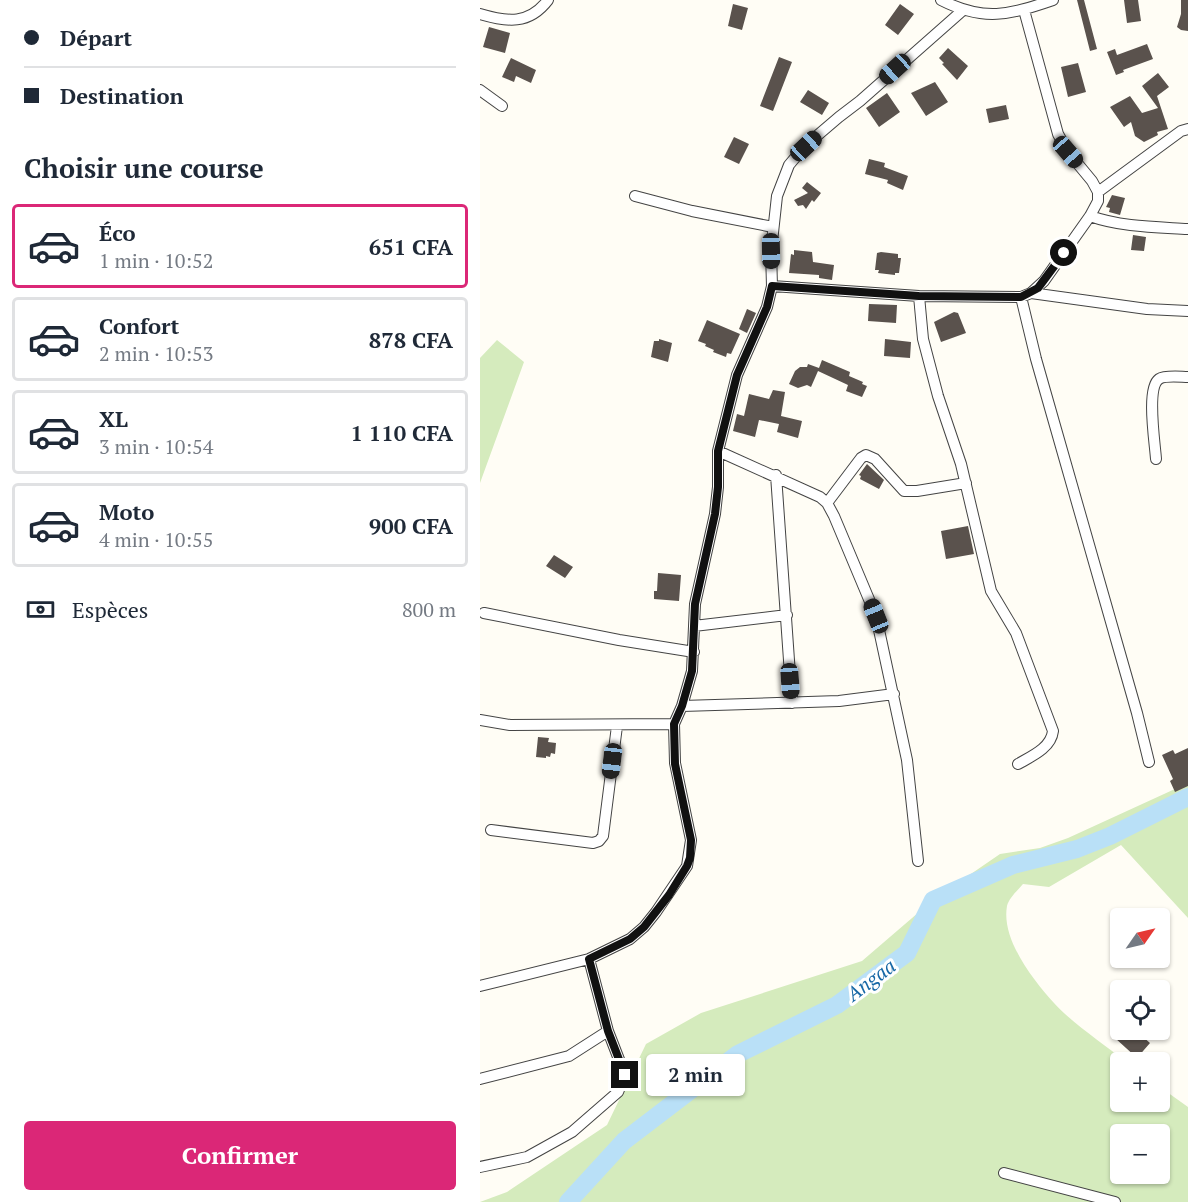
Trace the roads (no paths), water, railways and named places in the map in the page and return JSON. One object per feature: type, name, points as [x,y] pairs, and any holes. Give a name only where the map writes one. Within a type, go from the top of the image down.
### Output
[{"type":"street","points":[[480,14],[512,21],[528,17],[542,9],[548,0]]},
{"type":"street","points":[[941,0],[962,10],[981,14],[1002,14],[1024,10],[1053,0]]},
{"type":"street","points":[[480,986],[589,959],[630,939],[669,895],[687,866],[691,840],[675,764],[674,724],[692,671],[695,604],[715,514],[718,451],[737,375],[767,307],[772,286],[773,227],[777,196],[789,165],[795,157],[962,10]]},
{"type":"street","points":[[1024,10],[1058,134],[1068,152],[1092,180],[1098,192],[1098,201],[1090,216],[1044,281],[1026,295]]},
{"type":"street","points":[[480,90],[502,106]]},
{"type":"street","points":[[1098,192],[1181,131],[1188,129]]},
{"type":"street","points":[[635,196],[692,212],[773,227]]},
{"type":"street","points":[[1090,216],[1127,224],[1188,229]]},
{"type":"street","points":[[772,286],[919,296],[1026,295],[1147,309],[1188,311]]},
{"type":"street","points":[[1026,295],[1036,359],[1149,762]]},
{"type":"street","points":[[919,296],[926,350],[966,483],[991,591],[1016,633],[1053,731],[1048,745],[1018,764]]},
{"type":"street","points":[[1156,459],[1152,397],[1155,385],[1158,379],[1163,377],[1188,377]]},
{"type":"street","points":[[718,451],[776,475],[820,497],[827,503],[845,539],[876,616],[894,694],[907,760],[918,861]]},
{"type":"street","points":[[827,503],[861,458],[866,455],[875,459],[904,491],[966,483]]},
{"type":"street","points":[[776,475],[792,703]]},
{"type":"street","points":[[484,613],[619,640],[694,652]]},
{"type":"street","points":[[694,626],[787,615]]},
{"type":"street","points":[[682,706],[838,701],[894,694]]},
{"type":"street","points":[[480,720],[510,725],[674,724]]},
{"type":"street","points":[[491,831],[582,842],[599,841],[603,836],[617,726]]},
{"type":"street","points":[[480,1167],[527,1157],[572,1132],[618,1092],[625,1075],[608,1031],[589,959]]},
{"type":"street","points":[[480,1079],[569,1056],[608,1031]]},
{"type":"street","points":[[1004,1173],[1115,1202]]},
{"type":"waterway","name":"Angaa","points":[[568,1202],[624,1141],[738,1054],[837,1005],[907,953],[933,900],[1013,865],[1077,849],[1110,836],[1188,797]]}]
